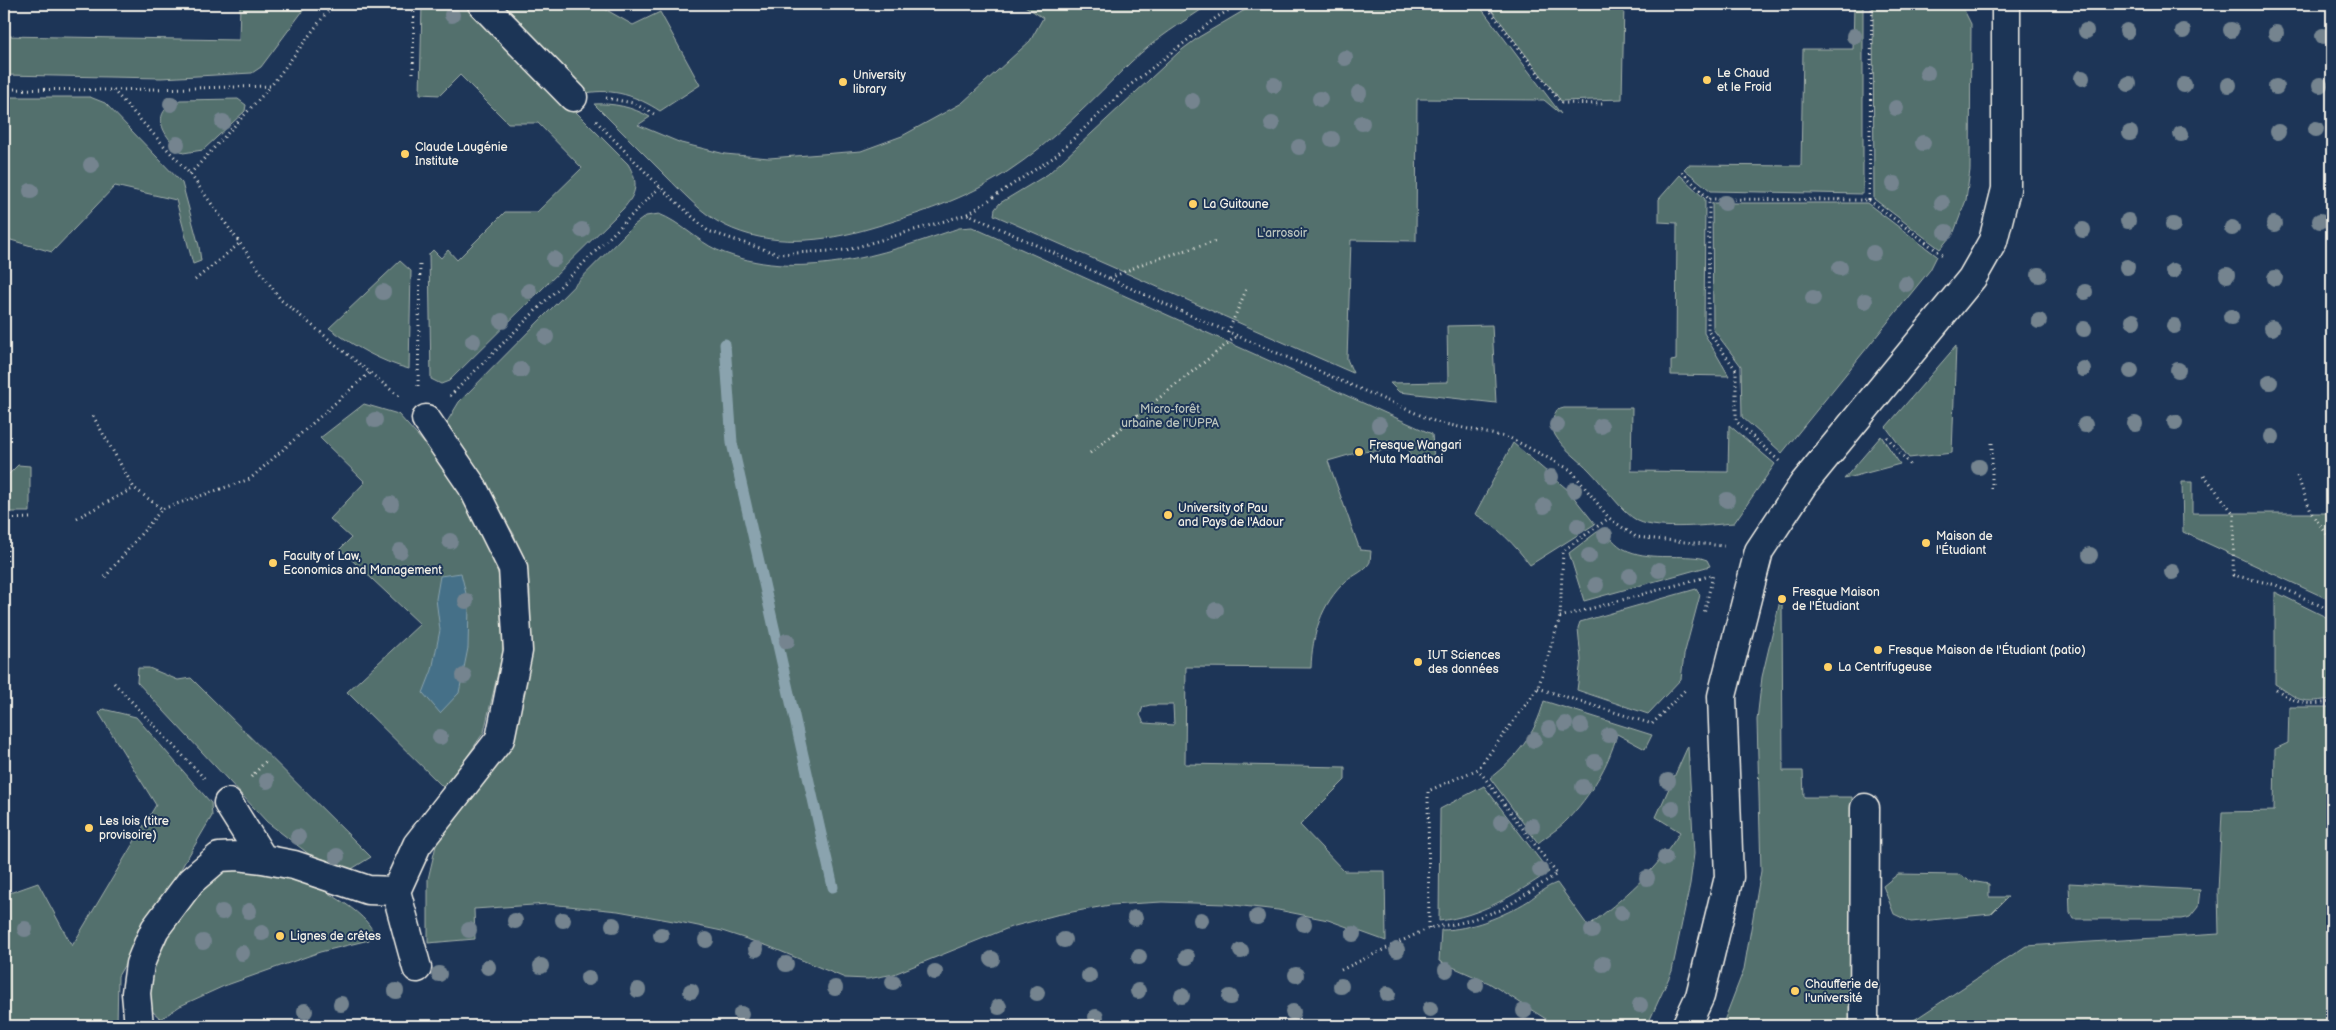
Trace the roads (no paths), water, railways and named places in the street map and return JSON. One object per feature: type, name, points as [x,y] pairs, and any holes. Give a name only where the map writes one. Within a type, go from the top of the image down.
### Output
[{"type":"lane","points":[[482,4],[573,97]]},
{"type":"lane","points":[[1686,1026],[1700,996],[1728,877],[1722,696],[1760,551],[1804,483],[1972,278],[1993,241],[2006,189],[2006,4]]},
{"type":"lane","points":[[417,968],[396,891],[417,845],[500,739],[518,652],[513,568],[472,486],[422,415]]},
{"type":"lane","points":[[228,803],[263,859]]},
{"type":"lane","points":[[1864,1026],[1865,808]]},
{"type":"lane","points":[[139,1026],[136,993],[140,964],[155,929],[191,881],[219,857],[238,856],[263,859],[294,865],[368,890],[396,891]]},
{"type":"water","points":[[461,573],[469,606],[468,648],[459,693],[440,713],[423,693],[432,670],[440,630],[436,599],[440,576]]},
{"type":"waterway","points":[[725,344],[732,443],[833,887]]},
{"type":"place","name":"Le Chaud et le Froid","points":[[1707,80]]},
{"type":"place","name":"University library","points":[[843,82]]},
{"type":"place","name":"Claude Laugénie Institute","points":[[405,154]]},
{"type":"place","name":"La Guitoune","points":[[1193,204]]},
{"type":"place","name":"Fresque Wangari Muta Maathai","points":[[1359,452]]},
{"type":"place","name":"University of Pau and Pays de l'Adour","points":[[1168,515]]},
{"type":"place","name":"Maison de l'Étudiant","points":[[1926,543]]},
{"type":"place","name":"Faculty of Law, Economics and Management","points":[[273,563]]},
{"type":"place","name":"Fresque Maison de l'Étudiant","points":[[1782,599]]},
{"type":"place","name":"Fresque Maison de l'Étudiant (patio)","points":[[1878,650]]},
{"type":"place","name":"IUT Sciences des données","points":[[1418,662]]},
{"type":"place","name":"La Centrifugeuse","points":[[1828,667]]},
{"type":"place","name":"Les lois (titre provisoire)","points":[[89,828]]},
{"type":"place","name":"Lignes de crêtes","points":[[280,936]]},
{"type":"place","name":"Chaufferie de l'université","points":[[1795,991]]},
{"type":"park label","name":"L'arrosoir","points":[[1282,233]]},
{"type":"park label","name":"Micro-forêt urbaine de l'UPPA","points":[[1170,416]]}]
